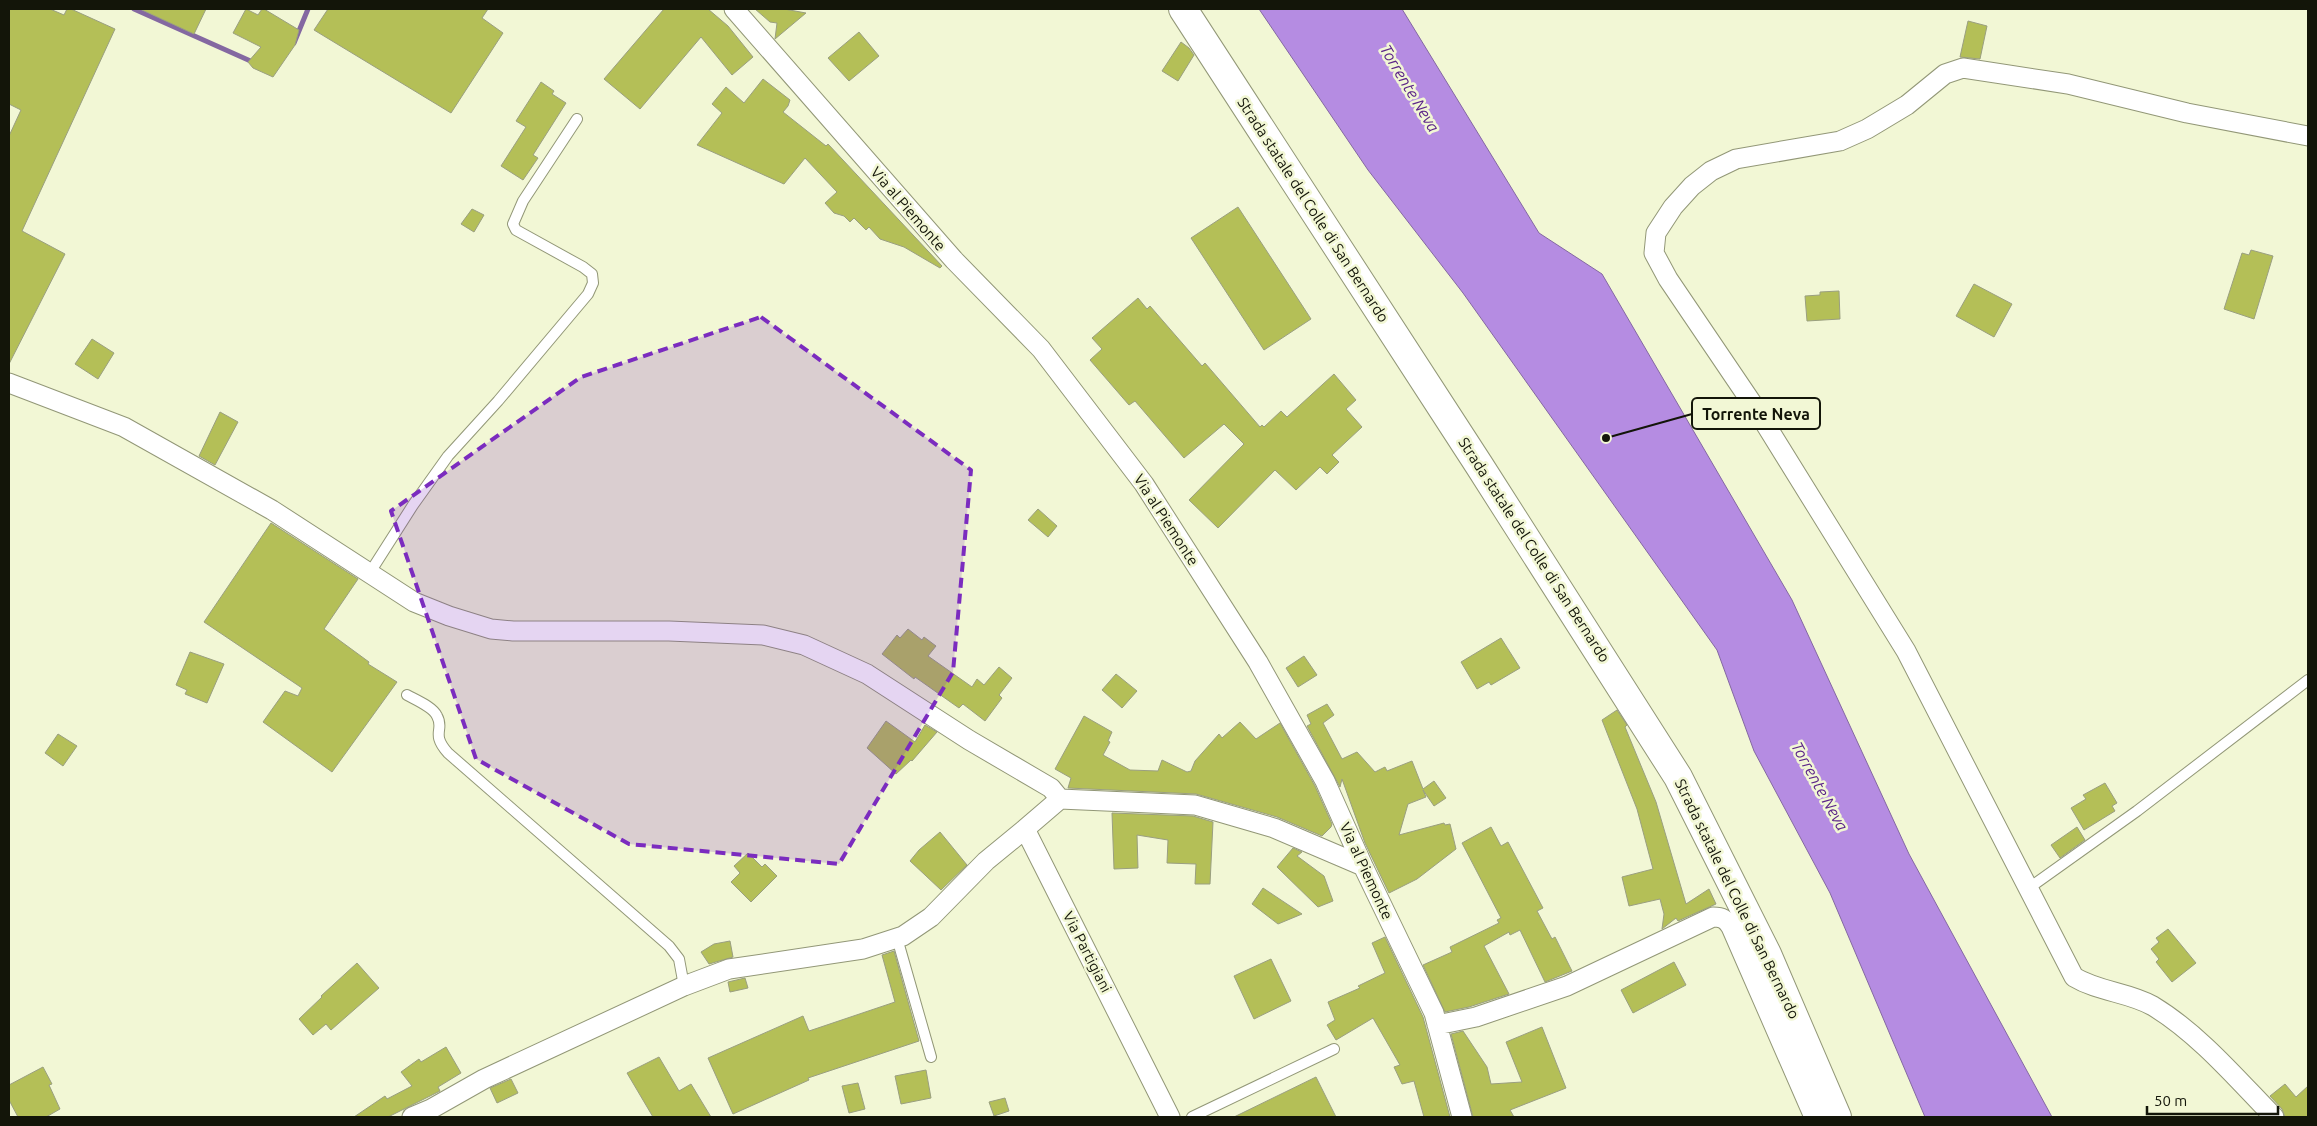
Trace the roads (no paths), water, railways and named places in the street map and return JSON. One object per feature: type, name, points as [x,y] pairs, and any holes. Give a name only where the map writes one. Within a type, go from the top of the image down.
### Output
[{"type":"main road","name":"Strada statale del Colle di San Bernardo","points":[[1183,9],[1480,465],[1678,777],[1767,954],[1837,1117]]},
{"type":"street","name":"Via al Piemonte","points":[[734,9],[954,260],[1040,348],[1144,484],[1262,670],[1325,781],[1363,866],[1434,1013],[1462,1117]]},
{"type":"street","points":[[2274,1117],[2210,1052],[2153,1006],[2128,996],[2090,986],[2074,977],[1906,651],[1756,409],[1668,279],[1654,253],[1656,232],[1673,207],[1692,186],[1710,172],[1736,158],[1840,141],[1907,105],[1945,74],[1962,68],[2068,84],[2187,113],[2308,136]]},
{"type":"street","points":[[9,383],[124,428],[272,510],[414,602],[449,616],[491,629],[513,632],[669,631],[763,635],[804,645],[867,674],[969,740],[1051,788],[1060,799]]},
{"type":"street","points":[[412,1117],[432,1109],[484,1079],[684,986],[729,969],[863,949],[903,936],[931,917],[986,861],[1060,799],[1195,806],[1274,828],[1363,866]]},
{"type":"street","name":"Via Partigiani","points":[[1024,829],[1170,1117]]},
{"type":"street","points":[[1437,1025],[1476,1017],[1568,986],[1713,917],[1719,917],[1728,921],[1731,927],[1814,1117]]},
{"type":"lane","points":[[369,574],[413,505],[448,456],[498,401],[588,294],[593,283],[592,274],[583,267],[516,230],[513,224],[523,200],[577,119]]},
{"type":"lane","points":[[2029,888],[2137,811],[2308,680]]},
{"type":"lane","points":[[408,695],[436,714],[439,722],[439,743],[448,753],[669,946],[679,959],[684,986]]},
{"type":"lane","points":[[897,938],[932,1057]]},
{"type":"lane","points":[[1192,1117],[1334,1049]]},
{"type":"water","points":[[1259,9],[1402,9],[1539,233],[1602,274],[1792,600],[1909,854],[2052,1117],[1925,1117],[1830,893],[1754,751],[1717,650],[1463,293],[1368,170]]},
{"type":"waterway","points":[[134,9],[255,63]]},
{"type":"waterway","points":[[294,43],[308,9]]},
{"type":"place","name":"Torrente Neva","points":[[1606,438]]}]
